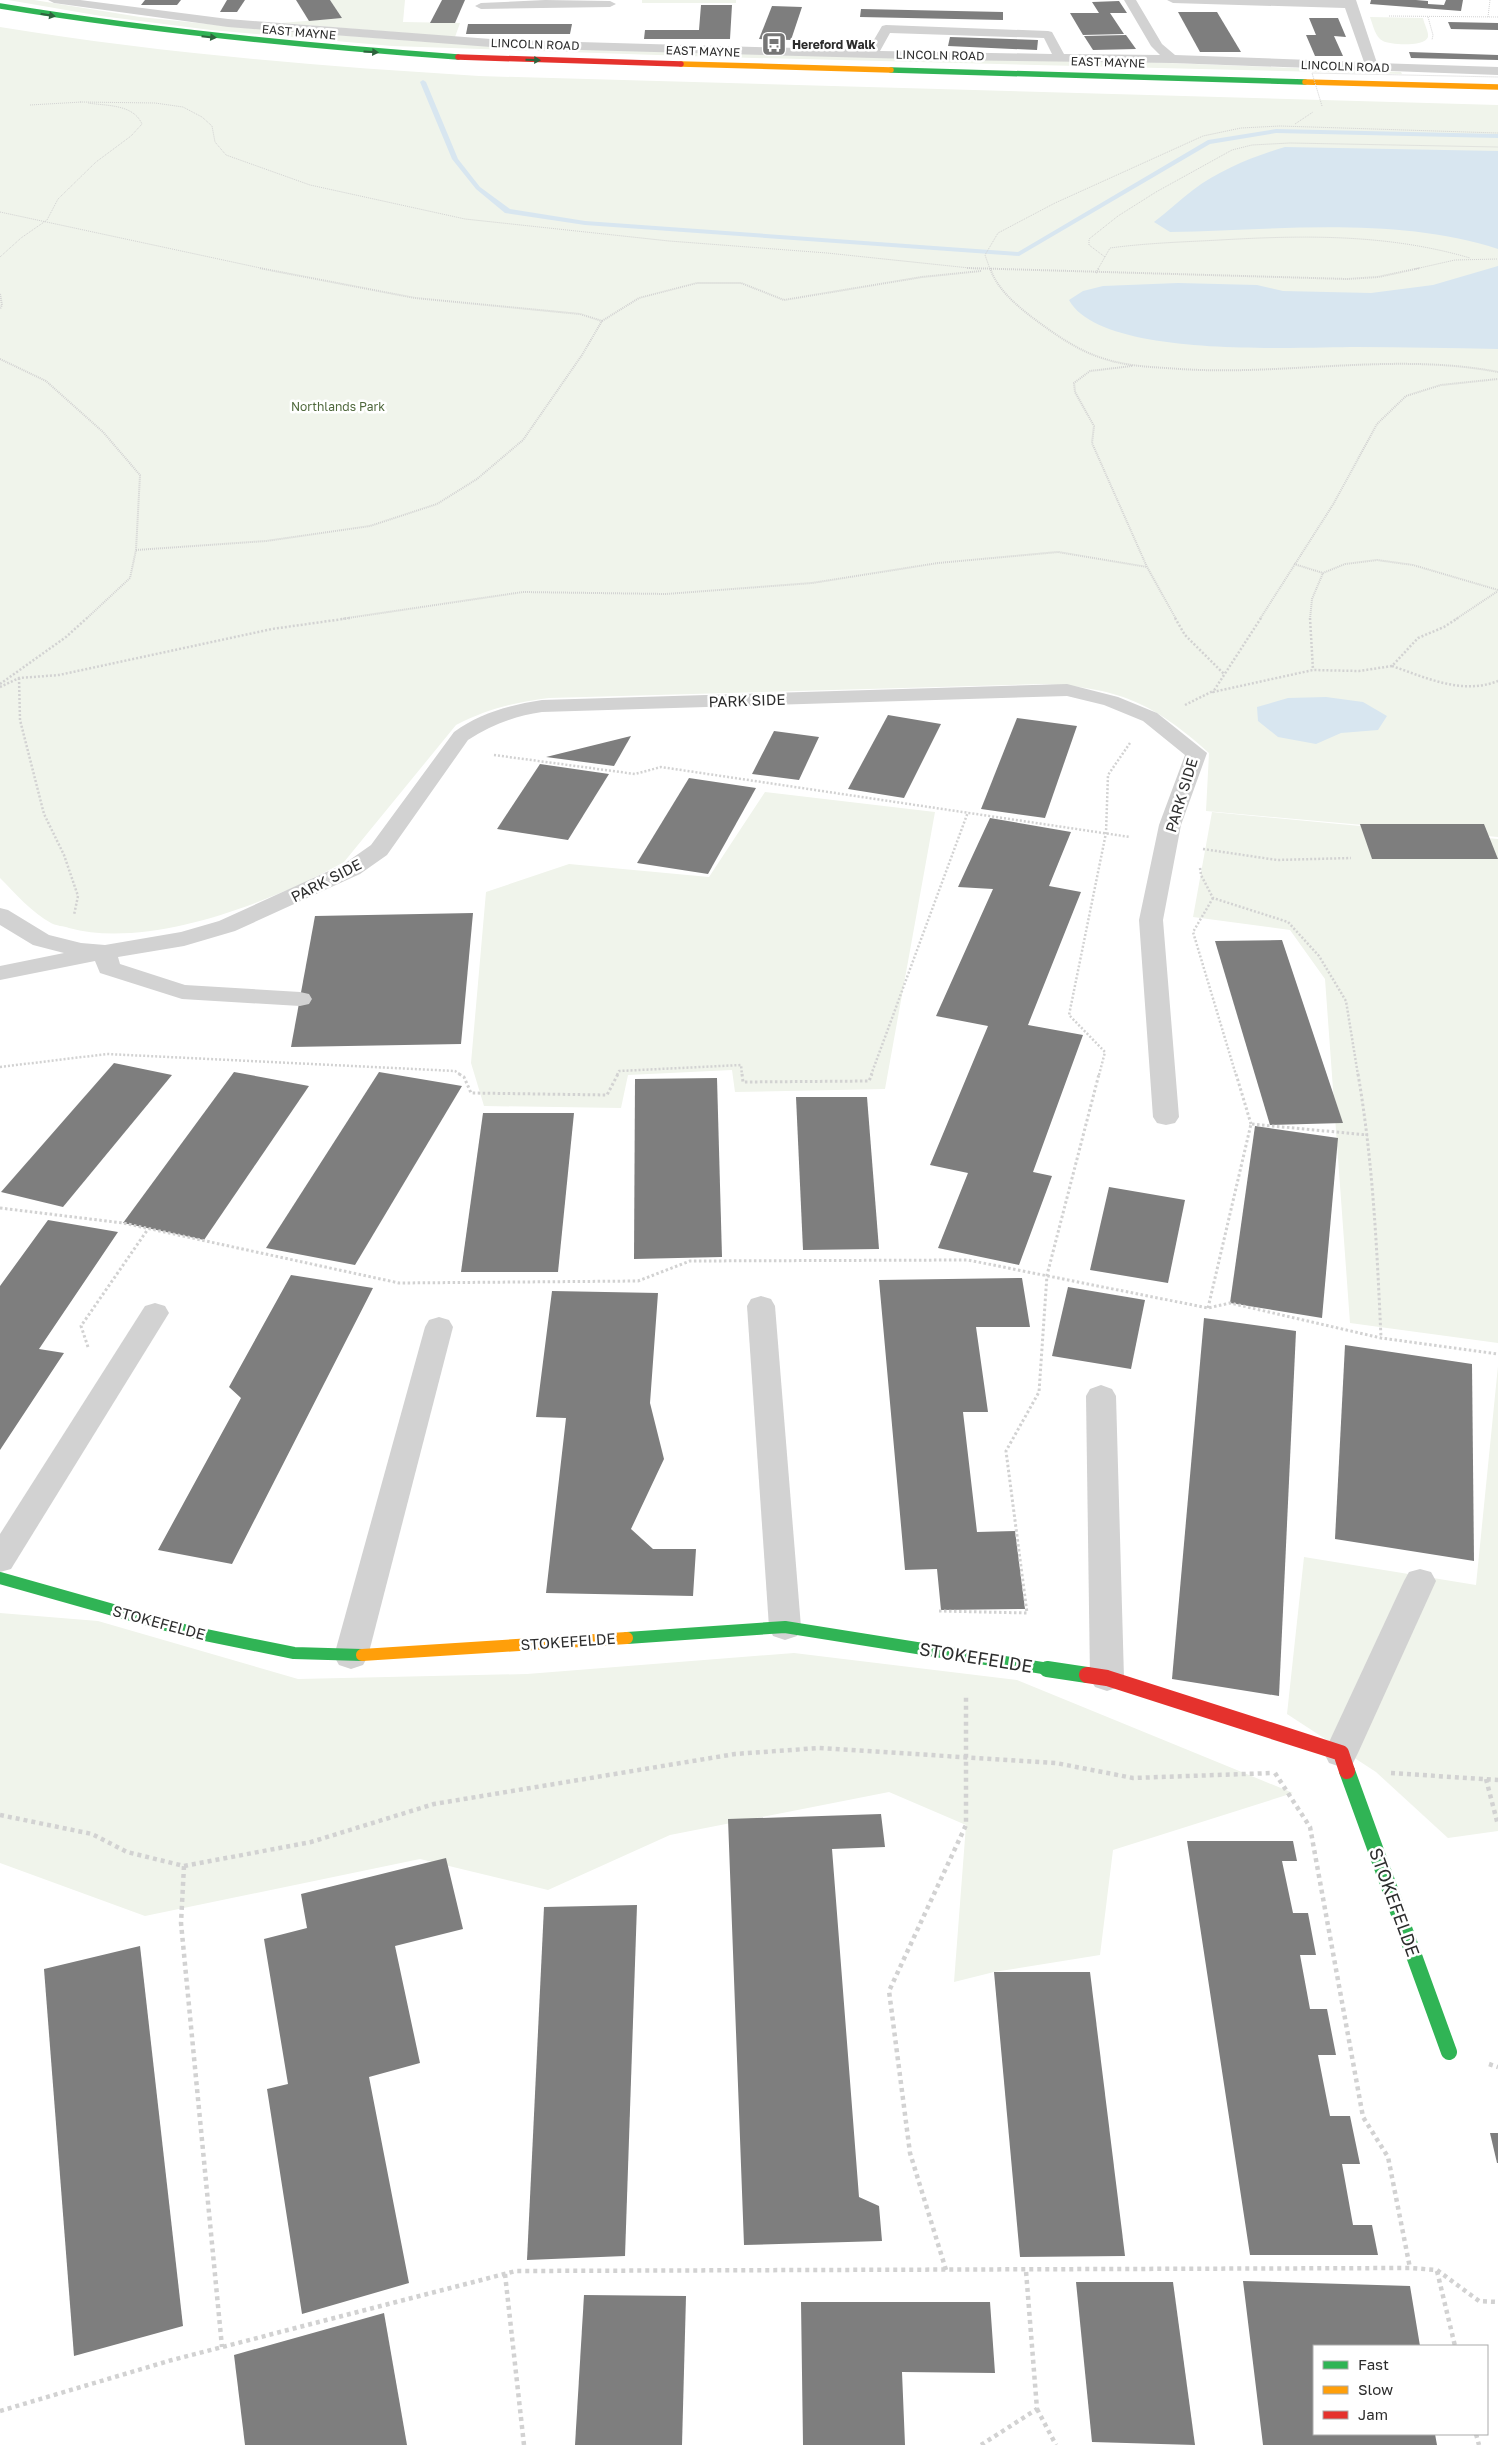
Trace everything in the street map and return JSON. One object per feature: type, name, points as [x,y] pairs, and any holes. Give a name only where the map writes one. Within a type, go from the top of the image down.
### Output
[{"type":"main road","name":"EAST MAYNE","points":[[0,6],[60,17],[180,34],[416,55],[1498,87]]},
{"type":"main road","name":"STOKEFELDE","points":[[0,1578],[201,1634],[294,1652],[351,1656],[785,1627],[1107,1678],[1344,1761],[1449,2052]]},
{"type":"street","name":"LINCOLN ROAD","points":[[54,0],[86,6],[228,23],[352,34],[504,44],[602,42],[874,54],[1172,59],[1498,70]]},
{"type":"street","points":[[86,6],[98,0]]},
{"type":"street","points":[[1130,0],[1157,46],[1172,59]]},
{"type":"street","points":[[1173,0],[1350,2],[1371,48],[1372,67]]},
{"type":"street","points":[[481,6],[610,2],[608,19]]},
{"type":"street","points":[[1050,19],[1048,35],[1060,58]]},
{"type":"street","points":[[874,54],[886,30],[1048,35]]},
{"type":"street","name":"PARK SIDE","points":[[0,973],[105,952],[184,939],[227,926],[352,869],[379,850],[461,736],[475,725],[518,710],[542,706],[1067,690],[1111,701],[1150,717],[1196,753],[1170,825],[1151,920],[1166,1117]]},
{"type":"street","points":[[0,915],[41,940],[81,950],[105,952],[109,968],[182,992],[300,998]]},
{"type":"street","points":[[761,1306],[785,1627]]},
{"type":"street","points":[[0,1560],[155,1313]]},
{"type":"street","points":[[351,1656],[439,1327]]},
{"type":"street","points":[[1101,1396],[1107,1678]]},
{"type":"street","points":[[1344,1761],[1420,1581]]},
{"type":"path","points":[[1488,17],[1490,0]]},
{"type":"path","points":[[1384,16],[1498,17]]},
{"type":"path","points":[[1322,106],[1312,73],[1498,77]]},
{"type":"path","points":[[0,257],[21,238],[46,220],[58,199],[96,162],[131,136],[142,124],[141,117],[134,111],[80,102]]},
{"type":"path","points":[[30,105],[80,102],[155,103],[183,107],[202,116],[212,126],[215,142],[226,155],[310,185],[465,219],[669,241],[827,253],[989,270],[1348,279],[1378,277],[1455,260],[1498,259]]},
{"type":"path","points":[[1294,125],[1315,110]]},
{"type":"path","points":[[1137,366],[1105,359],[1079,349],[1052,333],[1009,298],[995,282],[985,256],[988,247],[998,233],[1032,215],[1202,136],[1247,126],[1294,125],[1498,133]]},
{"type":"path","points":[[1105,257],[1089,245],[1089,239],[1118,216],[1156,192],[1232,150],[1252,144],[1304,143],[1498,147]]},
{"type":"path","points":[[0,212],[46,220],[245,265],[413,298],[580,314],[602,321]]},
{"type":"path","points":[[1096,273],[1110,248],[1295,235],[1364,238],[1441,248],[1473,259]]},
{"type":"path","points":[[136,550],[266,540],[370,526],[437,504],[477,479],[523,440],[582,356],[602,321],[640,298],[697,283],[741,283],[784,300],[922,277],[989,270]]},
{"type":"path","points":[[0,294],[2,305],[0,309]]},
{"type":"path","points":[[0,359],[46,381],[103,432],[140,475],[136,550],[130,578],[66,637],[0,685]]},
{"type":"path","points":[[1224,674],[1185,635],[1147,567],[1092,444],[1094,426],[1076,392],[1074,384],[1090,371],[1137,366],[1211,371],[1402,365],[1467,366],[1498,372]]},
{"type":"path","points":[[1182,706],[1214,690],[1334,503],[1377,424],[1406,396],[1441,385],[1498,379]]},
{"type":"path","points":[[0,685],[19,678],[59,675],[272,629],[523,592],[666,594],[812,584],[938,563],[1058,552],[1147,567]]},
{"type":"path","points":[[1314,670],[1308,616],[1316,586],[1323,573],[1345,564],[1377,560],[1413,565],[1498,590]]},
{"type":"path","points":[[1294,564],[1323,573]]},
{"type":"path","points":[[1392,666],[1418,638],[1444,627],[1498,590]]},
{"type":"path","points":[[1214,690],[1213,692],[1314,670],[1359,672],[1392,666],[1451,684],[1486,688],[1498,682]]},
{"type":"path","points":[[19,678],[20,720],[44,814],[64,855],[78,896],[73,917]]},
{"type":"path","points":[[930,1610],[1027,1614],[1006,1451],[1039,1392],[1047,1275],[1105,1052],[1069,1015],[1106,833],[1108,775],[1150,717]]},
{"type":"path","points":[[494,755],[635,774],[661,767],[1277,860],[1351,858]]},
{"type":"path","points":[[0,1067],[107,1054],[455,1071],[464,1077],[471,1093],[607,1095],[619,1071],[741,1066],[743,1082],[869,1081],[968,812]]},
{"type":"path","points":[[1198,848],[1201,875],[1213,898],[1288,922],[1319,956],[1346,1001],[1368,1135],[1375,1205],[1381,1338]]},
{"type":"path","points":[[1208,1308],[1251,1124],[1193,932],[1213,898]]},
{"type":"path","points":[[1251,1124],[1368,1135]]},
{"type":"path","points":[[0,1208],[44,1212]]},
{"type":"path","points":[[91,1354],[81,1326],[148,1229]]},
{"type":"path","points":[[946,2270],[910,2153],[889,1992],[966,1825],[966,1692]]},
{"type":"path","points":[[0,1815],[92,1834],[127,1852],[184,1866],[311,1842],[434,1804],[735,1754],[819,1748],[1056,1763],[1133,1778],[1284,1773]]},
{"type":"path","points":[[1344,1761],[1498,1780]]},
{"type":"path","points":[[1275,1773],[1310,1826],[1363,2118],[1388,2157],[1410,2268]]},
{"type":"path","points":[[1486,1779],[1498,1824]]},
{"type":"path","points":[[184,1866],[181,1923],[222,2347]]},
{"type":"path","points":[[0,2411],[222,2347],[516,2271],[1026,2271],[1410,2268],[1437,2270],[1479,2302],[1498,2302]]},
{"type":"path","points":[[1437,2270],[1455,2345]]},
{"type":"path","points":[[1026,2271],[1037,2409],[1056,2445]]},
{"type":"path","points":[[505,2274],[524,2445]]},
{"type":"path","points":[[981,2445],[1037,2409]]},
{"type":"green space","points":[[8,0],[34,0],[140,17],[246,28],[429,42],[1091,60],[1401,72],[1402,74],[717,57],[392,46],[211,30],[101,16]]},
{"type":"green space","points":[[330,0],[405,0],[403,22],[460,23],[455,37],[281,23],[342,18]]},
{"type":"green space","points":[[642,0],[736,0],[736,3],[642,3]]},
{"type":"green space","points":[[1370,17],[1423,18],[1428,37],[1414,44],[1383,41],[1378,37]]},
{"type":"green space","name":"Northlands Park","points":[[0,27],[179,51],[358,68],[479,76],[1498,105],[1498,837],[1206,811],[1209,753],[1170,721],[1151,710],[1112,694],[1091,689],[1041,684],[549,698],[501,707],[456,725],[344,862],[283,892],[211,918],[173,927],[136,932],[101,933],[51,923],[30,908],[0,878]]},
{"type":"green space","points":[[765,792],[935,812],[885,1089],[735,1092],[732,1070],[628,1075],[621,1108],[484,1106],[471,1063],[486,892],[569,864],[709,877]]},
{"type":"green space","points":[[1212,812],[1498,839],[1498,1343],[1350,1323],[1325,979],[1290,930],[1193,917]]},
{"type":"green space","points":[[1498,1366],[1498,1831],[1448,1838],[1376,1772],[1287,1714],[1304,1557],[1476,1585]]},
{"type":"green space","points":[[0,1613],[98,1621],[298,1679],[527,1674],[794,1653],[1017,1680],[1293,1793],[1113,1850],[1100,1955],[994,1972],[954,1982],[966,1825],[889,1792],[670,1835],[548,1890],[420,1859],[145,1916],[0,1863]]},
{"type":"shaded area","points":[[1285,147],[1498,151],[1498,249],[1459,239],[1419,232],[1336,227],[1170,232],[1154,222],[1193,190],[1214,176],[1260,155]]},
{"type":"shaded area","points":[[1498,266],[1498,349],[1375,347],[1248,348],[1202,346],[1158,341],[1119,332],[1088,319],[1069,300],[1083,291],[1103,286],[1178,283],[1257,285],[1283,291],[1371,293],[1433,285]]},
{"type":"shaded area","points":[[1326,697],[1363,702],[1387,716],[1378,730],[1341,733],[1316,744],[1278,737],[1258,721],[1257,707],[1288,698]]},
{"type":"building","points":[[145,0],[181,0],[177,5],[141,5]]},
{"type":"building","points":[[227,0],[245,0],[237,12],[220,12]]},
{"type":"building","points":[[296,0],[330,0],[342,18],[309,21]]},
{"type":"building","points":[[442,0],[465,0],[455,23],[430,23]]},
{"type":"building","points":[[1371,0],[1416,0],[1428,1],[1428,4],[1444,5],[1446,0],[1463,0],[1461,11],[1370,4]]},
{"type":"building","points":[[1119,1],[1127,13],[1110,13],[1124,34],[1083,35],[1070,13],[1099,13],[1092,2]]},
{"type":"building","points":[[701,5],[732,5],[730,39],[644,39],[645,30],[699,30]]},
{"type":"building","points":[[772,6],[802,7],[791,40],[759,39]]},
{"type":"building","points":[[861,9],[1003,12],[1003,20],[860,17]]},
{"type":"building","points":[[1178,12],[1217,12],[1241,52],[1200,52]]},
{"type":"building","points":[[1309,18],[1338,18],[1346,37],[1334,36],[1343,56],[1315,56],[1306,35],[1316,35]]},
{"type":"building","points":[[1448,22],[1498,23],[1498,30],[1451,29]]},
{"type":"building","points":[[468,24],[572,24],[570,34],[466,34]]},
{"type":"building","points":[[1126,35],[1136,49],[1093,50],[1084,36]]},
{"type":"building","points":[[950,37],[1038,40],[1037,50],[948,46]]},
{"type":"building","points":[[1409,52],[1498,55],[1498,60],[1411,58]]},
{"type":"building","points":[[888,715],[941,724],[904,798],[848,789]]},
{"type":"building","points":[[1017,718],[1077,726],[1045,818],[981,809]]},
{"type":"building","points":[[774,731],[819,737],[799,780],[752,774]]},
{"type":"building","points":[[631,736],[614,766],[546,757]]},
{"type":"building","points":[[540,764],[609,774],[568,840],[497,829]]},
{"type":"building","points":[[689,778],[756,788],[708,874],[637,863]]},
{"type":"building","points":[[990,818],[1071,832],[1049,886],[1081,892],[1028,1025],[1083,1035],[1033,1172],[1052,1176],[1019,1265],[938,1248],[968,1173],[930,1165],[988,1026],[936,1016],[993,889],[958,887]]},
{"type":"building","points":[[1360,824],[1484,824],[1498,859],[1372,859]]},
{"type":"building","points":[[473,913],[461,1044],[291,1047],[315,916]]},
{"type":"building","points":[[1282,940],[1343,1123],[1270,1125],[1215,941]]},
{"type":"building","points":[[114,1063],[172,1075],[63,1207],[1,1192]]},
{"type":"building","points":[[234,1072],[309,1086],[204,1240],[123,1223]]},
{"type":"building","points":[[379,1072],[462,1086],[355,1265],[266,1248]]},
{"type":"building","points":[[717,1078],[722,1257],[634,1259],[635,1079]]},
{"type":"building","points":[[796,1097],[867,1097],[879,1249],[803,1250]]},
{"type":"building","points":[[483,1113],[574,1113],[558,1272],[461,1272]]},
{"type":"building","points":[[1255,1126],[1338,1138],[1322,1318],[1230,1303]]},
{"type":"building","points":[[1109,1187],[1185,1200],[1168,1283],[1090,1270]]},
{"type":"building","points":[[48,1220],[118,1232],[39,1349],[64,1353],[0,1450],[0,1286]]},
{"type":"building","points":[[291,1275],[373,1288],[232,1564],[158,1550],[241,1398],[229,1387]]},
{"type":"building","points":[[1022,1278],[1030,1327],[976,1327],[988,1412],[963,1412],[977,1532],[1015,1531],[1025,1609],[941,1610],[937,1569],[905,1570],[879,1280]]},
{"type":"building","points":[[1068,1287],[1145,1300],[1131,1369],[1052,1356]]},
{"type":"building","points":[[552,1291],[658,1293],[650,1403],[664,1459],[631,1529],[653,1549],[696,1549],[693,1596],[546,1593],[566,1418],[536,1417]]},
{"type":"building","points":[[1204,1318],[1296,1331],[1279,1696],[1172,1679]]},
{"type":"building","points":[[1345,1345],[1472,1364],[1474,1561],[1335,1539]]},
{"type":"building","points":[[881,1814],[885,1847],[832,1849],[859,2197],[879,2206],[882,2241],[744,2245],[728,1819]]},
{"type":"building","points":[[1187,1841],[1293,1841],[1297,1861],[1282,1861],[1293,1913],[1308,1913],[1316,1955],[1300,1955],[1310,2009],[1327,2009],[1336,2055],[1318,2055],[1330,2116],[1350,2116],[1360,2164],[1342,2164],[1353,2225],[1372,2225],[1378,2255],[1250,2255]]},
{"type":"building","points":[[446,1858],[463,1929],[395,1946],[420,2063],[369,2077],[409,2283],[302,2314],[267,2089],[288,2084],[264,1939],[307,1928],[301,1894]]},
{"type":"building","points":[[637,1905],[625,2256],[527,2260],[544,1907]]},
{"type":"building","points":[[140,1946],[183,2326],[74,2356],[44,1969]]},
{"type":"building","points":[[994,1972],[1090,1972],[1125,2256],[1020,2257]]},
{"type":"building","points":[[1490,2133],[1498,2133],[1498,2163],[1497,2163]]},
{"type":"building","points":[[1243,2281],[1410,2286],[1420,2345],[1313,2345],[1313,2435],[1435,2435],[1437,2445],[1263,2445]]},
{"type":"building","points":[[1076,2282],[1173,2282],[1195,2445],[1092,2442]]},
{"type":"building","points":[[584,2295],[686,2296],[682,2445],[575,2445]]},
{"type":"building","points":[[801,2302],[990,2302],[995,2373],[902,2372],[905,2445],[803,2445]]},
{"type":"building","points":[[384,2313],[407,2445],[245,2445],[234,2355]]},
{"type":"waterway","points":[[423,82],[455,159],[478,188],[508,211],[585,223],[1019,254],[1208,142],[1276,131],[1498,136]]},
{"type":"traffic: fast","points":[[0,6],[57,16],[228,38],[458,57]]},
{"type":"traffic: fast","points":[[891,70],[1305,82]]},
{"type":"traffic: fast","points":[[0,1578],[191,1632],[294,1653],[362,1655]]},
{"type":"traffic: fast","points":[[627,1638],[785,1627],[1087,1675]]},
{"type":"traffic: fast","points":[[1347,1771],[1449,2052]]},
{"type":"traffic: slow","points":[[681,64],[891,70]]},
{"type":"traffic: slow","points":[[1305,82],[1498,87]]},
{"type":"traffic: slow","points":[[362,1655],[627,1638]]},
{"type":"traffic: jam","points":[[458,57],[681,64]]},
{"type":"traffic: jam","points":[[1087,1675],[1107,1678],[1341,1753],[1347,1771]]},
{"type":"place","name":"Hereford Walk","points":[[774,44]]}]
